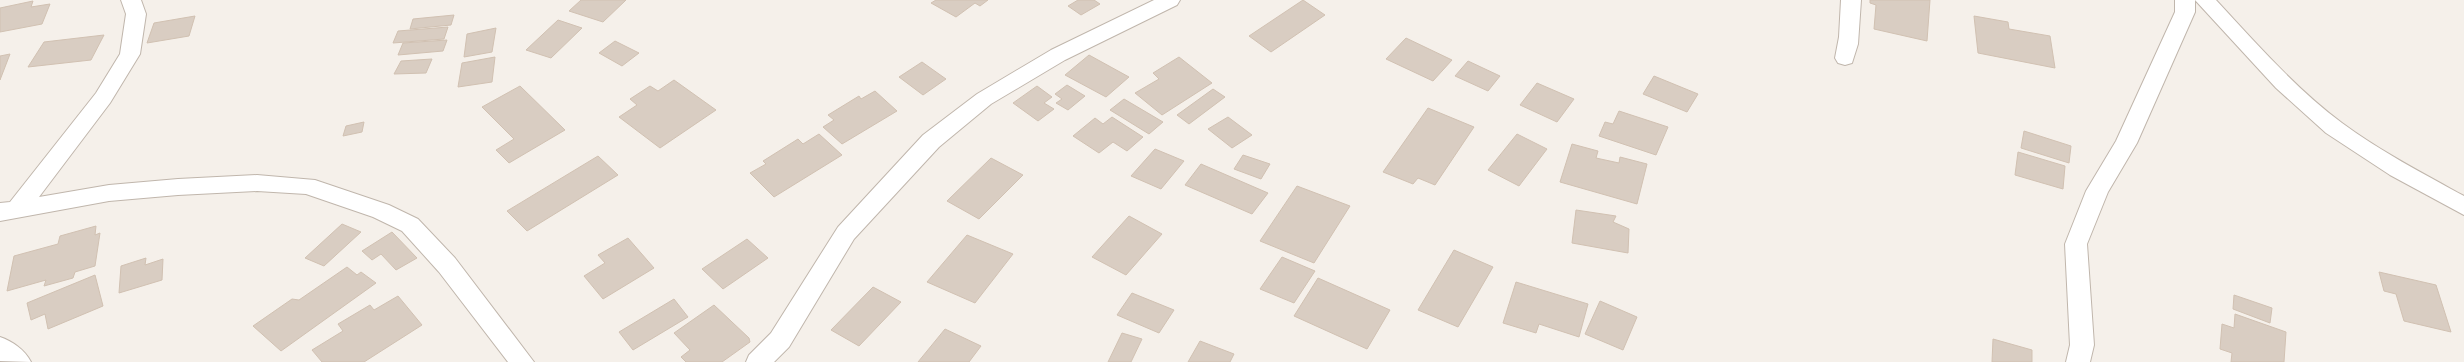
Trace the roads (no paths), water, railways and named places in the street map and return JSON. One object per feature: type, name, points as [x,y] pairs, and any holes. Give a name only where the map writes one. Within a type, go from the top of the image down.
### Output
[{"type":"street","points":[[9,211],[103,98],[130,54],[136,14],[131,0]]},
{"type":"street","points":[[758,362],[780,340],[846,233],[931,141],[984,99],[1024,75],[1058,55],[1170,0]]},
{"type":"street","points":[[1845,58],[1850,44],[1848,30],[1851,0]]},
{"type":"street","points":[[2078,362],[2082,345],[2076,244],[2097,191],[2126,143],[2156,78],[2185,12],[2185,0]]},
{"type":"street","points":[[2205,0],[2287,88],[2334,128],[2425,185],[2464,206]]},
{"type":"street","points":[[9,211],[109,194],[178,187],[257,183],[308,186],[381,211],[410,225],[447,265],[522,362]]},
{"type":"street","points":[[0,347],[19,362]]}]
